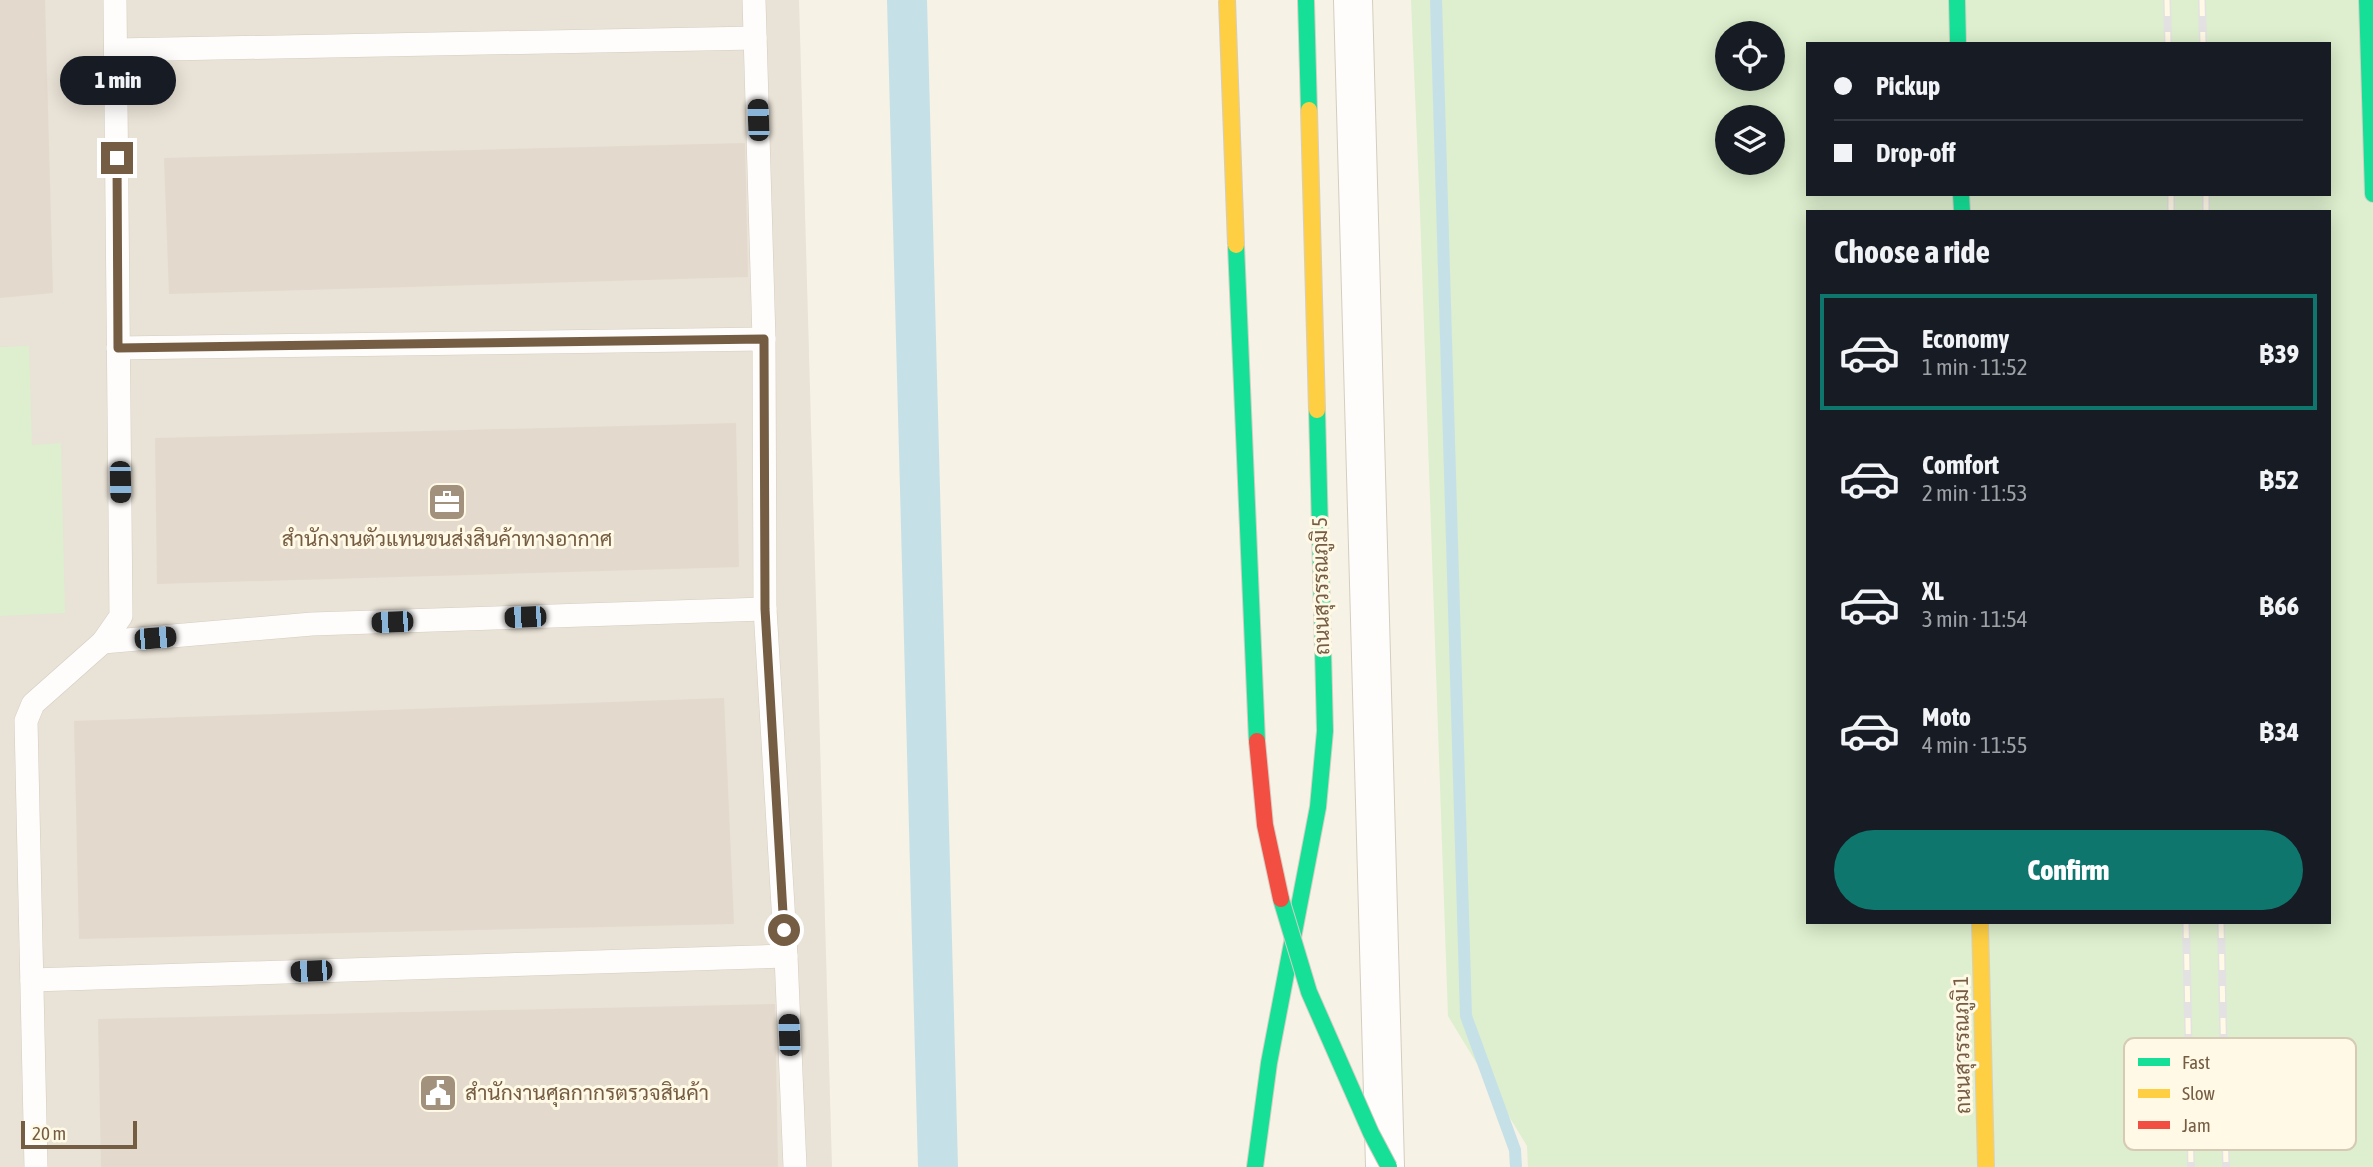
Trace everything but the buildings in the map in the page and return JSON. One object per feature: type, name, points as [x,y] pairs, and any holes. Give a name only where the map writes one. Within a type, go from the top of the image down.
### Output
[{"type":"main road","points":[[1227,0],[1255,722],[1265,825],[1283,906],[1309,992],[1387,1167]]},
{"type":"main road","name":"ถนนสุวรรณภูมิ 5","points":[[1255,1167],[1269,1063],[1318,807],[1325,730],[1306,0]]},
{"type":"main road","points":[[1956,0],[1958,42]]},
{"type":"main road","points":[[2367,0],[2373,194]]},
{"type":"main road","name":"ถนนสุวรรณภูมิ 1","points":[[1980,924],[1986,1167]]},
{"type":"street","points":[[1353,0],[1387,1167]]},
{"type":"lane","points":[[36,1167],[26,721],[33,704],[103,642],[121,616],[115,0]]},
{"type":"lane","points":[[754,0],[764,339],[765,609],[786,956],[795,1167]]},
{"type":"lane","points":[[116,50],[755,38]]},
{"type":"lane","points":[[118,348],[764,339]]},
{"type":"lane","points":[[103,642],[312,624],[765,609]]},
{"type":"lane","points":[[32,980],[786,956]]},
{"type":"shaded area","points":[[0,0],[799,0],[832,1167],[0,1167]]},
{"type":"green space","points":[[1411,0],[2373,0],[2373,1167],[1528,1167],[1527,1146],[1448,1016]]},
{"type":"green space","points":[[29,346],[32,445],[61,443],[65,613],[0,616],[0,347]]},
{"type":"waterway","points":[[907,0],[938,1167]]},
{"type":"waterway","points":[[1436,0],[1466,1016],[1515,1150],[1516,1167]]},
{"type":"railway","points":[[2167,0],[2168,42]]},
{"type":"railway","points":[[2202,0],[2203,42]]},
{"type":"railway","points":[[2171,196],[2171,210]]},
{"type":"railway","points":[[2206,196],[2206,210]]},
{"type":"railway","points":[[2186,924],[2188,1038]]},
{"type":"railway","points":[[2221,924],[2223,1038]]},
{"type":"railway","points":[[2191,1150],[2191,1167]]},
{"type":"railway","points":[[2226,1150],[2226,1167]]},
{"type":"traffic: fast","points":[[1306,0],[1309,110]]},
{"type":"traffic: fast","points":[[1957,0],[1958,42]]},
{"type":"traffic: fast","points":[[2367,0],[2373,194]]},
{"type":"traffic: fast","points":[[1961,196],[1962,210]]},
{"type":"traffic: fast","points":[[1236,245],[1257,741]]},
{"type":"traffic: fast","points":[[1255,1167],[1269,1063],[1318,807],[1325,731],[1317,410]]},
{"type":"traffic: fast","points":[[1281,899],[1309,992],[1371,1133],[1389,1167]]},
{"type":"traffic: slow","points":[[1227,0],[1236,245]]},
{"type":"traffic: slow","points":[[1309,110],[1317,410]]},
{"type":"traffic: slow","points":[[1980,924],[1986,1167]]},
{"type":"traffic: jam","points":[[1257,741],[1265,825],[1281,899]]},
{"type":"place","name":"สำนักงานตัวแทนขนส่งสินค้าทางอากาศ","points":[[447,502]]},
{"type":"place","name":"สำนักงานศุลกากรตรวจสินค้า","points":[[438,1093]]},
{"type":"route","points":[[117,158],[118,348],[764,339],[765,609],[784,930]]}]
